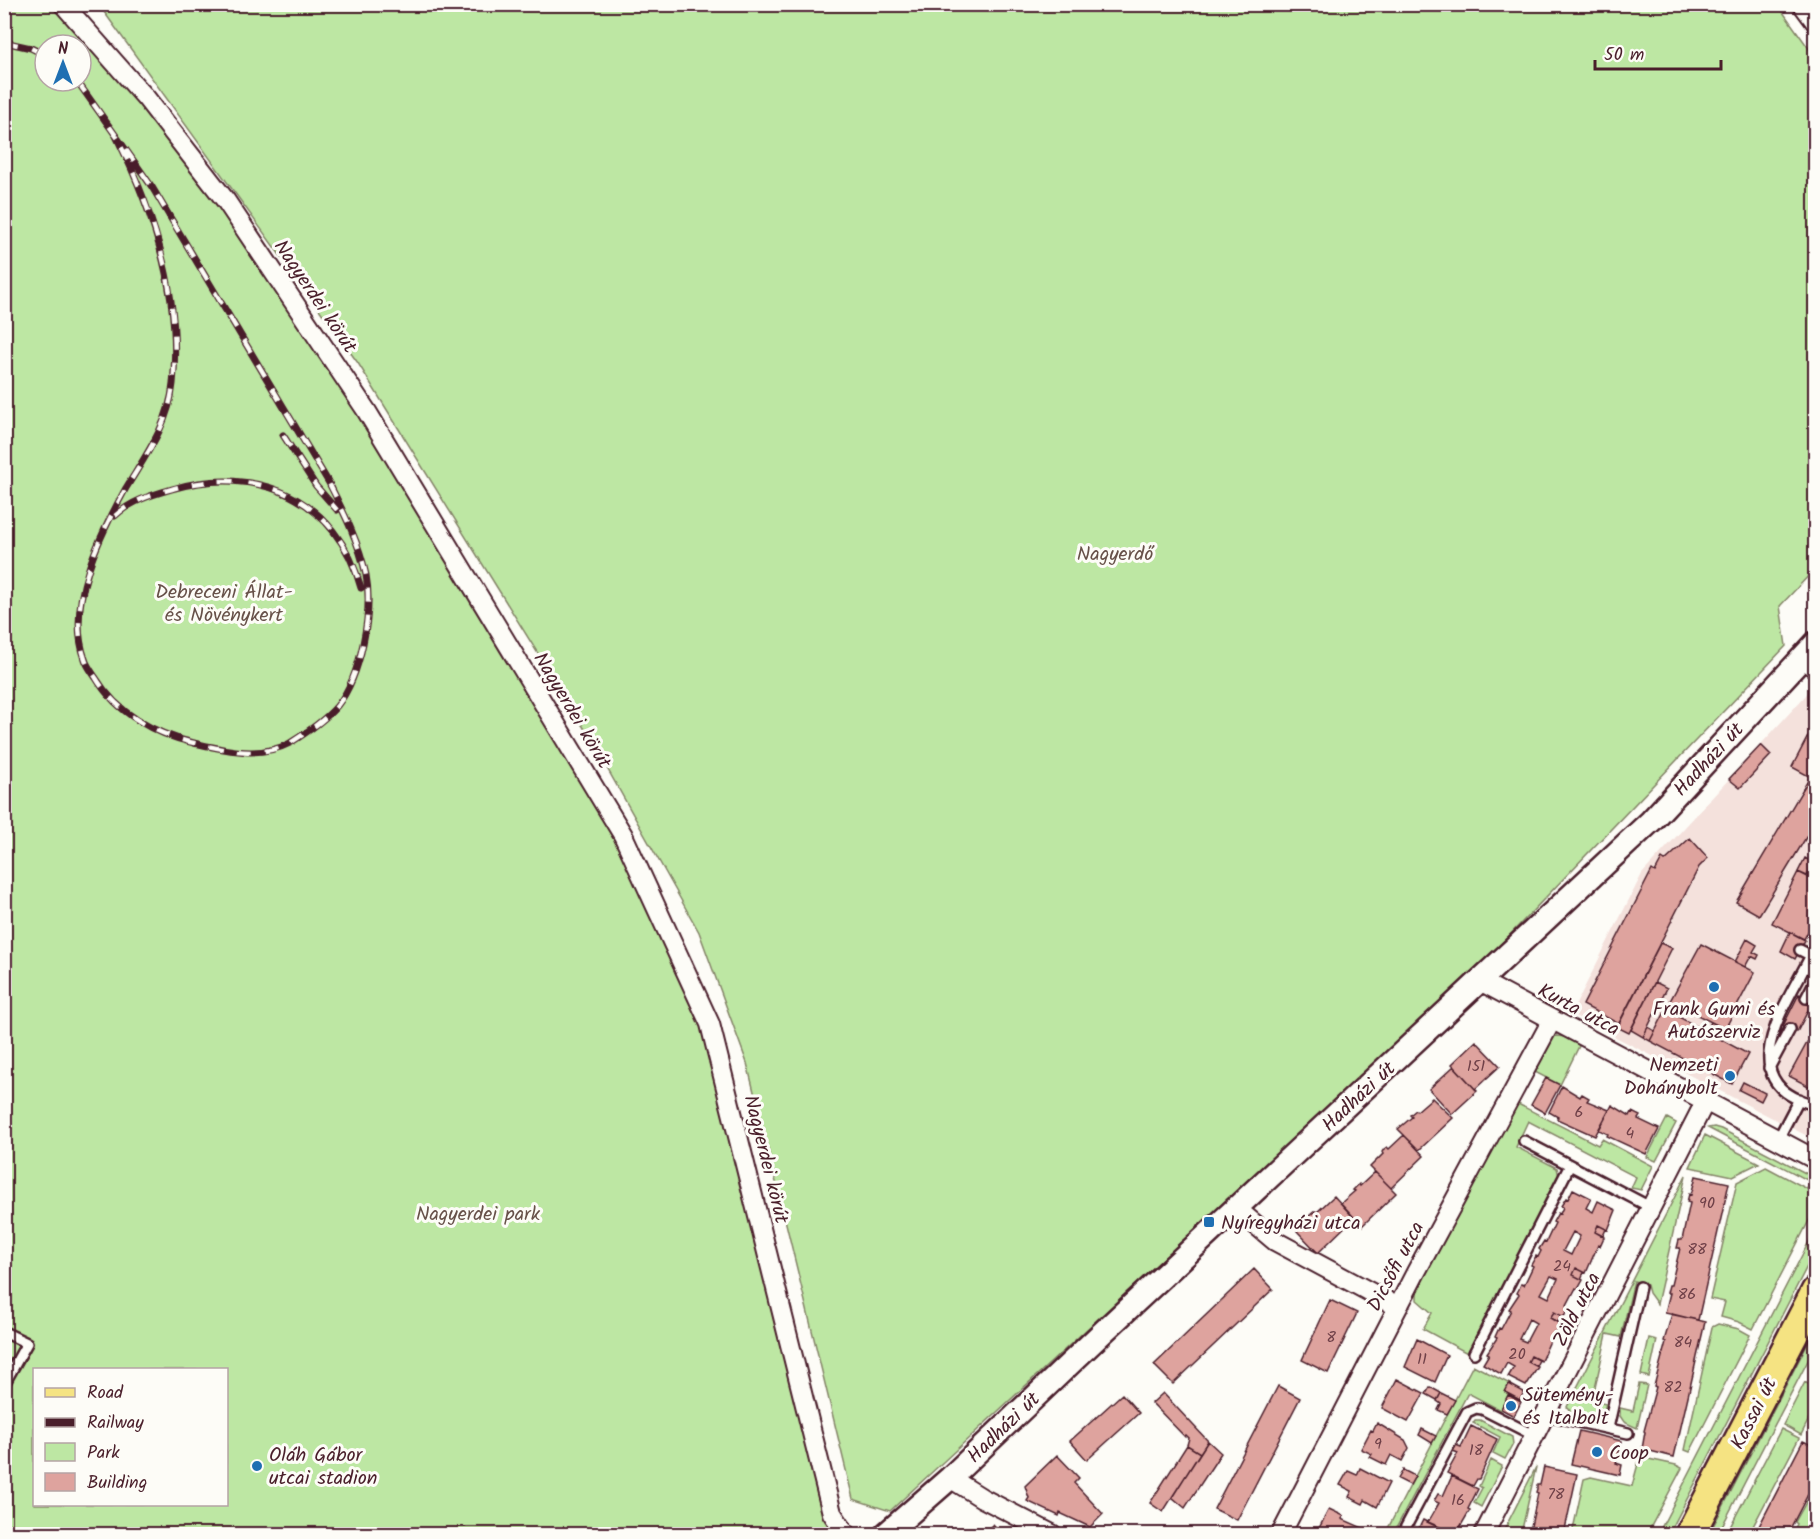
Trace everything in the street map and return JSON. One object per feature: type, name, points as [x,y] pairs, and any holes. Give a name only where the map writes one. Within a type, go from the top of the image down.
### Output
[{"type":"main road","name":"Kassai út","points":[[1690,1534],[1815,1291]]},
{"type":"street","name":"Nagyerdei körút","points":[[63,4],[146,98],[232,211],[366,411],[623,835],[710,1024],[832,1513],[846,1534]]},
{"type":"street","points":[[1802,4],[1815,23]]},
{"type":"street","name":"Hadházi út","points":[[886,1534],[950,1478],[1102,1333],[1651,821],[1807,667],[1815,643]]},
{"type":"street","name":"Kurta utca","points":[[1480,981],[1815,1160]]},
{"type":"street","name":"Dicsőfi utca","points":[[1281,1534],[1398,1307],[1552,1020]]},
{"type":"street","name":"Zöld utca","points":[[1484,1534],[1547,1415],[1705,1102]]},
{"type":"street","points":[[1237,1209],[1275,1241],[1398,1307]]},
{"type":"street","points":[[950,1478],[982,1498],[1052,1534]]},
{"type":"lane","points":[[1800,950],[1813,957],[1774,1029],[1768,1057],[1769,1068],[1776,1083],[1799,1100],[1815,1105]]},
{"type":"lane","points":[[1806,998],[1815,979]]},
{"type":"lane","points":[[1769,1068],[1790,1029]]},
{"type":"lane","points":[[1777,1141],[1799,1100]]},
{"type":"lane","points":[[1524,1141],[1652,1208]]},
{"type":"lane","points":[[1474,1353],[1570,1165]]},
{"type":"lane","points":[[1608,1428],[1640,1287]]},
{"type":"lane","points":[[4,1332],[27,1343],[4,1384]]},
{"type":"lane","points":[[1402,1534],[1467,1412],[1476,1408],[1482,1409],[1535,1436]]},
{"type":"lane","points":[[1547,1415],[1629,1433]]},
{"type":"shaded area","points":[[1815,683],[1815,1140],[1571,1014],[1642,874]]},
{"type":"green space","name":"Nagyerdei park","points":[[4,5],[63,5],[86,33],[33,33],[33,93],[93,93],[93,41],[226,201],[623,835],[710,1024],[846,1534],[5,1534]]},
{"type":"green space","name":"Nagyerdő","points":[[99,5],[1778,5],[1815,57],[1815,569],[1780,606],[1786,646],[1480,966],[890,1511],[853,1499],[747,1063],[699,932],[589,736],[358,363]]},
{"type":"green space","points":[[1552,1037],[1566,1037],[1580,1044],[1560,1085],[1533,1071]]},
{"type":"green space","points":[[1516,1103],[1598,1145],[1602,1139],[1653,1166],[1641,1190],[1631,1188],[1636,1177],[1528,1121],[1516,1147],[1557,1168],[1559,1176],[1469,1354],[1423,1329],[1432,1313],[1417,1300],[1417,1287]]},
{"type":"green space","points":[[1667,1118],[1676,1123],[1656,1161],[1647,1157]]},
{"type":"green space","points":[[1714,1127],[1815,1178],[1815,1184],[1708,1128]]},
{"type":"green space","points":[[1705,1135],[1759,1163],[1733,1176],[1690,1167]]},
{"type":"green space","points":[[1766,1167],[1815,1193],[1815,1209],[1753,1329],[1721,1317],[1725,1302],[1710,1299],[1737,1182]]},
{"type":"green space","points":[[1686,1175],[1657,1304],[1649,1293],[1647,1285],[1634,1281],[1621,1337],[1607,1334],[1592,1401],[1606,1404],[1603,1412],[1599,1415],[1579,1415],[1570,1411],[1567,1407]]},
{"type":"green space","points":[[1815,1230],[1815,1251],[1669,1534],[1658,1534]]},
{"type":"green space","points":[[1718,1324],[1739,1329],[1750,1335],[1690,1452],[1685,1450],[1712,1327]]},
{"type":"green space","points":[[1815,1329],[1815,1347],[1718,1534],[1709,1534]]},
{"type":"green space","points":[[1649,1338],[1657,1340],[1649,1377],[1641,1375]]},
{"type":"green space","points":[[1473,1365],[1510,1384],[1506,1392],[1509,1394],[1500,1410],[1468,1393],[1393,1534],[1385,1534]]},
{"type":"green space","points":[[1805,1382],[1815,1388],[1815,1407],[1801,1435],[1783,1425]]},
{"type":"green space","points":[[1639,1384],[1647,1385],[1637,1428],[1624,1422],[1620,1416],[1620,1408],[1633,1411]]},
{"type":"green space","points":[[1475,1420],[1480,1420],[1512,1437],[1513,1444],[1505,1459],[1493,1453],[1500,1437],[1473,1423]]},
{"type":"green space","points":[[1781,1429],[1799,1438],[1749,1534],[1734,1534],[1728,1531]]},
{"type":"green space","points":[[1644,1458],[1682,1468],[1647,1534],[1572,1534],[1584,1479],[1591,1477],[1632,1486],[1639,1460]]},
{"type":"green space","points":[[1491,1460],[1502,1466],[1481,1507],[1474,1503],[1482,1488],[1479,1486]]},
{"type":"green space","points":[[1536,1467],[1521,1534],[1502,1534]]},
{"type":"green space","points":[[1815,1489],[1815,1519],[1808,1534],[1800,1534],[1794,1530],[1797,1524],[1795,1522]]},
{"type":"building","points":[[1816,723],[1816,780],[1792,767]]},
{"type":"building","points":[[1761,745],[1771,755],[1740,788],[1729,779]]},
{"type":"building","points":[[1810,777],[1816,780],[1816,821],[1759,915],[1736,902]]},
{"type":"building","points":[[1690,838],[1708,858],[1699,867],[1619,1024],[1583,1005],[1652,870],[1655,872],[1662,859],[1665,861]]},
{"type":"building","points":[[1805,858],[1814,863],[1807,876],[1798,872]]},
{"type":"building","points":[[1798,872],[1816,881],[1816,926],[1812,924],[1804,939],[1772,923]]},
{"type":"building","points":[[1790,932],[1805,940],[1795,959],[1781,951]]},
{"type":"building","points":[[1747,939],[1757,945],[1753,952],[1759,955],[1757,959],[1751,956],[1745,967],[1735,962]]},
{"type":"building","points":[[1660,943],[1672,948],[1629,1033],[1617,1027]]},
{"type":"building","points":[[1701,944],[1755,972],[1725,1029],[1670,1001]]},
{"type":"building","points":[[1655,982],[1667,988],[1643,1037],[1631,1030]]},
{"type":"building","points":[[1799,994],[1813,1001],[1797,1032],[1783,1026]]},
{"type":"building","points":[[1666,1010],[1748,1054],[1732,1084],[1650,1041]]},
{"type":"building","points":[[1711,1022],[1725,1029],[1720,1039],[1706,1032]]},
{"type":"building","points":[[1648,1027],[1655,1031],[1650,1041],[1643,1037]]},
{"type":"building","points":[[1476,1041],[1500,1066],[1475,1089],[1452,1064]]},
{"type":"building","points":[[1807,1043],[1816,1047],[1816,1090],[1789,1076]]},
{"type":"building","points":[[1454,1066],[1477,1091],[1452,1114],[1429,1089]]},
{"type":"building","points":[[1546,1078],[1560,1085],[1545,1113],[1531,1105]]},
{"type":"building","points":[[1743,1082],[1765,1093],[1761,1101],[1739,1090]]},
{"type":"building","points":[[1562,1086],[1580,1097],[1582,1094],[1589,1098],[1587,1101],[1609,1110],[1595,1136],[1557,1119],[1558,1117],[1549,1112]]},
{"type":"building","points":[[1432,1098],[1453,1118],[1419,1150],[1398,1129],[1412,1117],[1410,1115]]},
{"type":"building","points":[[1612,1105],[1630,1116],[1632,1112],[1640,1116],[1638,1119],[1659,1129],[1646,1154],[1599,1130]]},
{"type":"building","points":[[1404,1135],[1424,1156],[1391,1188],[1370,1167],[1383,1154],[1384,1149],[1387,1147],[1389,1149]]},
{"type":"building","points":[[1375,1172],[1396,1193],[1362,1226],[1341,1203],[1355,1191],[1353,1190],[1359,1184],[1360,1186]]},
{"type":"building","points":[[1696,1176],[1729,1183],[1698,1320],[1665,1313],[1670,1293],[1667,1293],[1680,1248],[1677,1248],[1679,1240],[1682,1240],[1690,1203],[1687,1202]]},
{"type":"building","points":[[1573,1189],[1591,1198],[1586,1208],[1593,1212],[1598,1201],[1616,1210],[1608,1230],[1598,1225],[1595,1232],[1604,1237],[1586,1273],[1576,1268],[1573,1275],[1583,1280],[1566,1307],[1568,1308],[1564,1317],[1554,1312],[1550,1318],[1560,1324],[1541,1361],[1531,1356],[1528,1362],[1538,1367],[1526,1386],[1508,1377],[1514,1367],[1507,1363],[1501,1374],[1483,1364],[1497,1338],[1495,1337],[1499,1328],[1501,1329],[1511,1310],[1509,1309],[1519,1294],[1517,1293],[1521,1284],[1524,1285],[1533,1266],[1531,1265],[1541,1251],[1539,1249],[1544,1241],[1546,1242],[1555,1223],[1553,1222],[1558,1213],[1560,1214],[1563,1207],[1561,1206],[1566,1198],[1568,1199]],"holes":[[[1573,1232],[1580,1236],[1571,1255],[1563,1251]],[[1551,1276],[1558,1279],[1549,1298],[1541,1294]],[[1529,1319],[1536,1323],[1526,1342],[1519,1339]]]},
{"type":"building","points":[[1334,1196],[1354,1218],[1318,1253],[1297,1231],[1311,1218],[1309,1216],[1317,1212]]},
{"type":"building","points":[[1598,1225],[1606,1229],[1603,1236],[1595,1232]]},
{"type":"building","points":[[1576,1268],[1584,1272],[1581,1279],[1573,1275]]},
{"type":"building","points":[[1254,1269],[1273,1289],[1173,1384],[1154,1365]]},
{"type":"building","points":[[1330,1300],[1357,1313],[1328,1373],[1302,1360]]},
{"type":"building","points":[[1554,1312],[1562,1316],[1558,1322],[1550,1318]]},
{"type":"building","points":[[1672,1314],[1705,1322],[1674,1457],[1642,1449],[1644,1431],[1656,1387],[1654,1386],[1666,1342],[1664,1341]]},
{"type":"building","points":[[1417,1339],[1447,1355],[1435,1382],[1405,1367]]},
{"type":"building","points":[[1531,1356],[1539,1360],[1536,1366],[1528,1362]]},
{"type":"building","points":[[1397,1379],[1424,1393],[1408,1422],[1382,1408]]},
{"type":"building","points":[[1509,1384],[1524,1392],[1520,1400],[1505,1392]]},
{"type":"building","points":[[1278,1386],[1300,1398],[1237,1520],[1214,1509]]},
{"type":"building","points":[[1430,1387],[1441,1393],[1437,1400],[1426,1394]]},
{"type":"building","points":[[1163,1393],[1208,1441],[1200,1453],[1187,1445],[1189,1438],[1186,1435],[1185,1437],[1152,1403]]},
{"type":"building","points":[[1441,1393],[1455,1400],[1447,1414],[1438,1410],[1441,1404],[1437,1401]]},
{"type":"building","points":[[1122,1394],[1139,1413],[1087,1460],[1070,1441]]},
{"type":"building","points":[[1508,1395],[1521,1402],[1514,1416],[1501,1409]]},
{"type":"building","points":[[1377,1423],[1405,1440],[1409,1448],[1402,1461],[1391,1455],[1386,1465],[1370,1457],[1372,1454],[1361,1449]]},
{"type":"building","points":[[1471,1426],[1497,1439],[1479,1479],[1473,1486],[1447,1473],[1458,1453],[1453,1451],[1456,1445],[1461,1447]]},
{"type":"building","points":[[1422,1429],[1436,1436],[1432,1443],[1419,1435]]},
{"type":"building","points":[[1579,1431],[1622,1441],[1616,1463],[1622,1465],[1620,1475],[1571,1464]]},
{"type":"building","points":[[1208,1441],[1221,1453],[1185,1508],[1172,1497]]},
{"type":"building","points":[[1803,1441],[1816,1447],[1816,1479],[1789,1531],[1796,1534],[1755,1534]]},
{"type":"building","points":[[1187,1445],[1200,1453],[1163,1512],[1150,1503]]},
{"type":"building","points":[[1057,1455],[1079,1478],[1074,1483],[1103,1514],[1090,1527],[1027,1501],[1029,1498],[1025,1486]]},
{"type":"building","points":[[1544,1467],[1577,1474],[1564,1534],[1526,1534],[1527,1530],[1530,1531],[1538,1493],[1536,1492],[1537,1485],[1540,1485]]},
{"type":"building","points":[[1360,1468],[1389,1483],[1377,1507],[1365,1500],[1363,1504],[1349,1497],[1352,1491],[1340,1485],[1348,1471],[1357,1475]]},
{"type":"building","points":[[1403,1470],[1415,1476],[1410,1485],[1398,1479]]},
{"type":"building","points":[[1452,1476],[1478,1489],[1468,1509],[1470,1510],[1456,1534],[1428,1522],[1439,1503],[1434,1501],[1438,1494],[1443,1496]]},
{"type":"building","points":[[1329,1509],[1344,1516],[1342,1519],[1365,1529],[1362,1534],[1316,1534]]},
{"type":"building","points":[[1423,1520],[1450,1533],[1416,1534]]},
{"type":"building","points":[[993,1524],[1002,1534],[977,1534],[983,1528],[986,1531]]},
{"type":"railway","points":[[4,42],[33,49]]},
{"type":"railway","points":[[86,93],[124,147],[152,187],[329,483],[363,563],[368,590],[368,607],[363,643],[353,678],[337,706],[327,716],[296,739],[279,748],[242,752],[179,739],[151,728],[115,702],[85,659],[80,638],[79,616],[88,570],[116,507],[162,426],[171,399],[175,351],[169,287],[162,256],[142,195],[116,136]]},
{"type":"railway","points":[[283,435],[316,486],[337,510]]},
{"type":"railway","points":[[115,516],[128,506],[149,496],[204,482],[234,481],[263,486],[289,495],[313,511],[333,531],[349,557],[361,588]]},
{"type":"place","name":"Frank Gumi és Autószerviz","points":[[1714,987]]},
{"type":"place","name":"Nemzeti Dohánybolt","points":[[1730,1076]]},
{"type":"place","name":"Nyíregyházi utca","points":[[1209,1222]]},
{"type":"place","name":"Sütemény- és Italbolt","points":[[1511,1406]]},
{"type":"place","name":"Coop","points":[[1597,1452]]},
{"type":"place","name":"Oláh Gábor utcai stadion","points":[[257,1466]]},
{"type":"park label","name":"Debreceni Állat- és Növénykert","points":[[224,602]]}]
